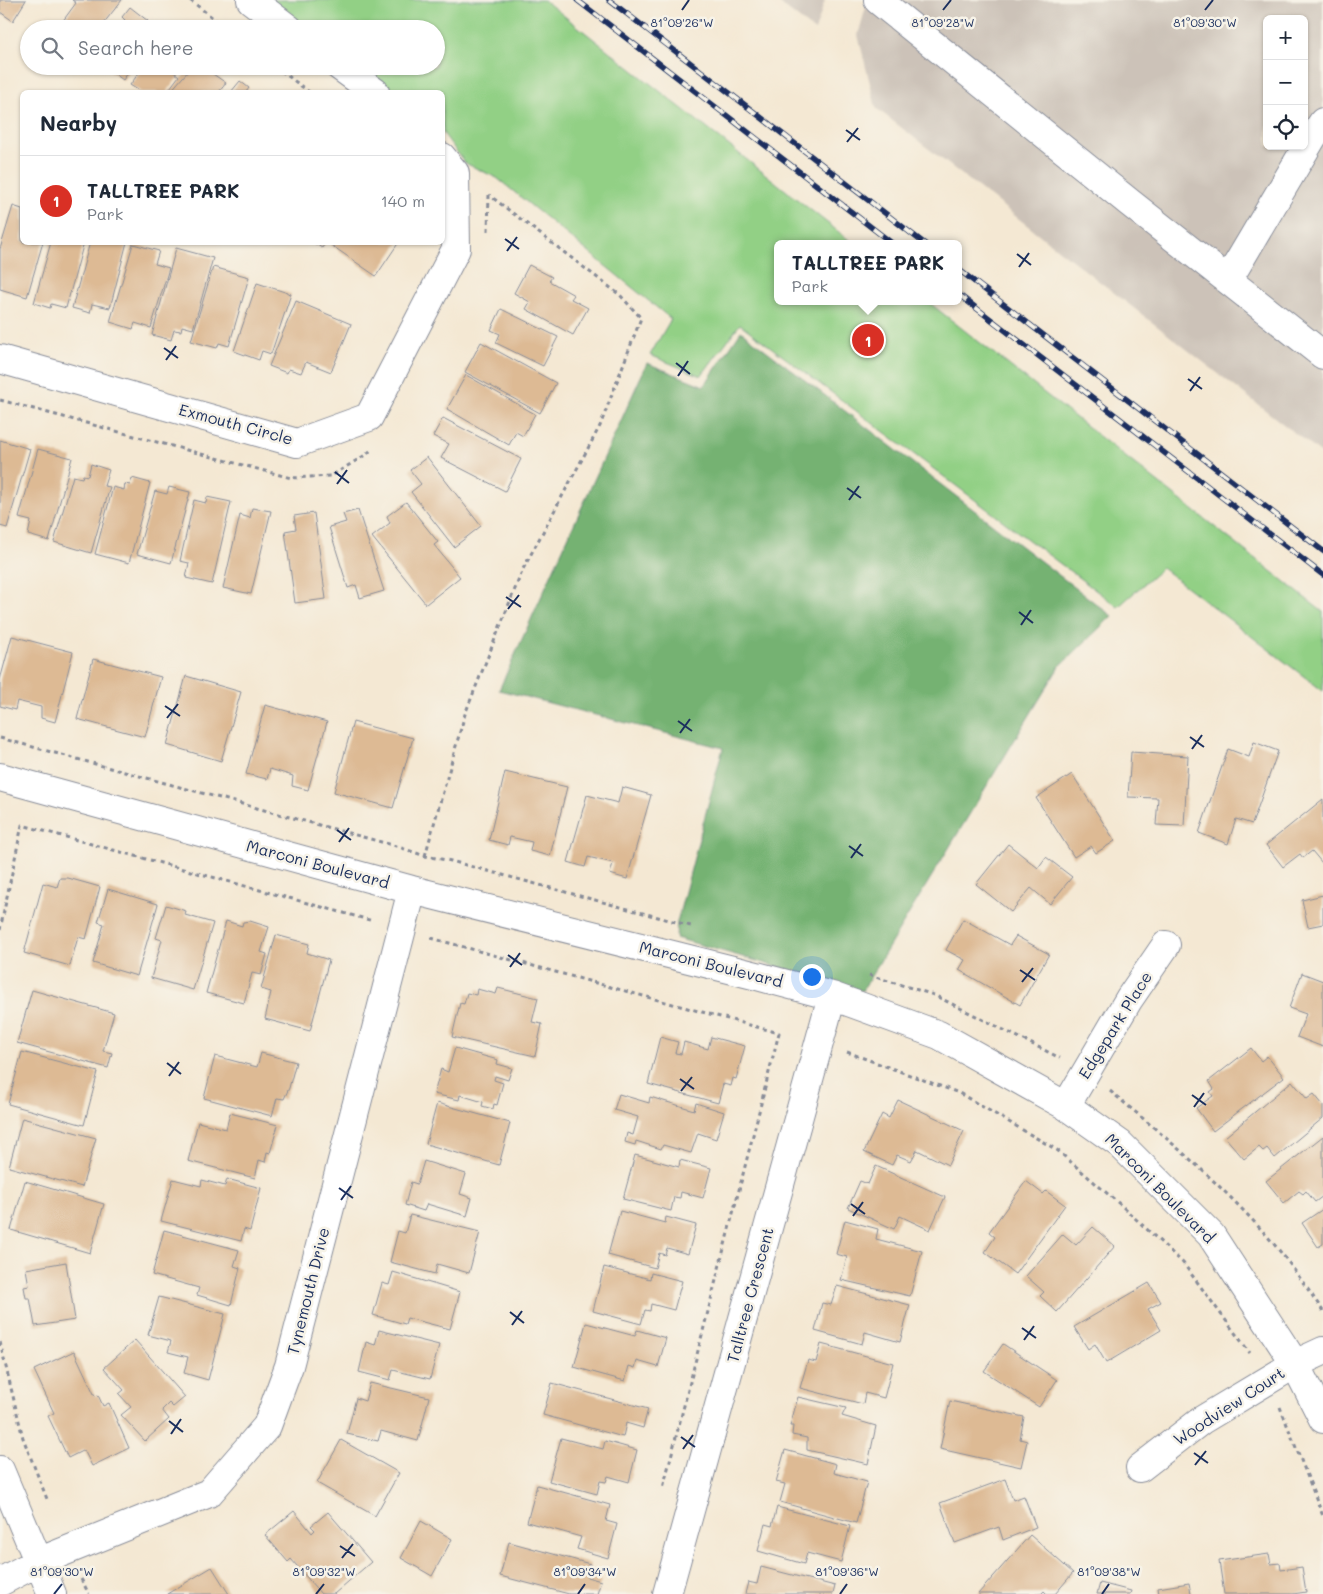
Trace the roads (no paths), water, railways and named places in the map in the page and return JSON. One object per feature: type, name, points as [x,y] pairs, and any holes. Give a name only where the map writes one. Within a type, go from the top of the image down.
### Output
[{"type":"street","points":[[251,0],[277,20]]},
{"type":"street","points":[[878,0],[1323,355]]},
{"type":"street","points":[[352,75],[371,90]]},
{"type":"street","points":[[1228,280],[1323,122]]},
{"type":"street","name":"Exmouth Circle","points":[[0,359],[297,443],[369,417],[456,249],[456,173],[445,161]]},
{"type":"street","name":"Marconi Boulevard","points":[[0,777],[412,890],[832,996],[938,1035],[1066,1106],[1120,1144],[1211,1235],[1295,1364],[1323,1419]]},
{"type":"street","name":"Tynemouth Drive","points":[[0,1582],[38,1562],[210,1493],[267,1426],[289,1366],[412,890]]},
{"type":"street","name":"Edgepark Place","points":[[1066,1106],[1129,999],[1166,945]]},
{"type":"street","name":"Talltree Crescent","points":[[667,1594],[832,996]]},
{"type":"street","name":"Woodview Court","points":[[1140,1468],[1202,1420],[1295,1364],[1323,1351]]},
{"type":"street","points":[[0,1470],[52,1594]]},
{"type":"railway","points":[[577,0],[888,240]]},
{"type":"railway","points":[[609,0],[920,240]]},
{"type":"railway","points":[[962,272],[1323,551]]},
{"type":"railway","points":[[962,297],[1323,575]]},
{"type":"place","name":"TALLTREE PARK","points":[[868,340]]}]
